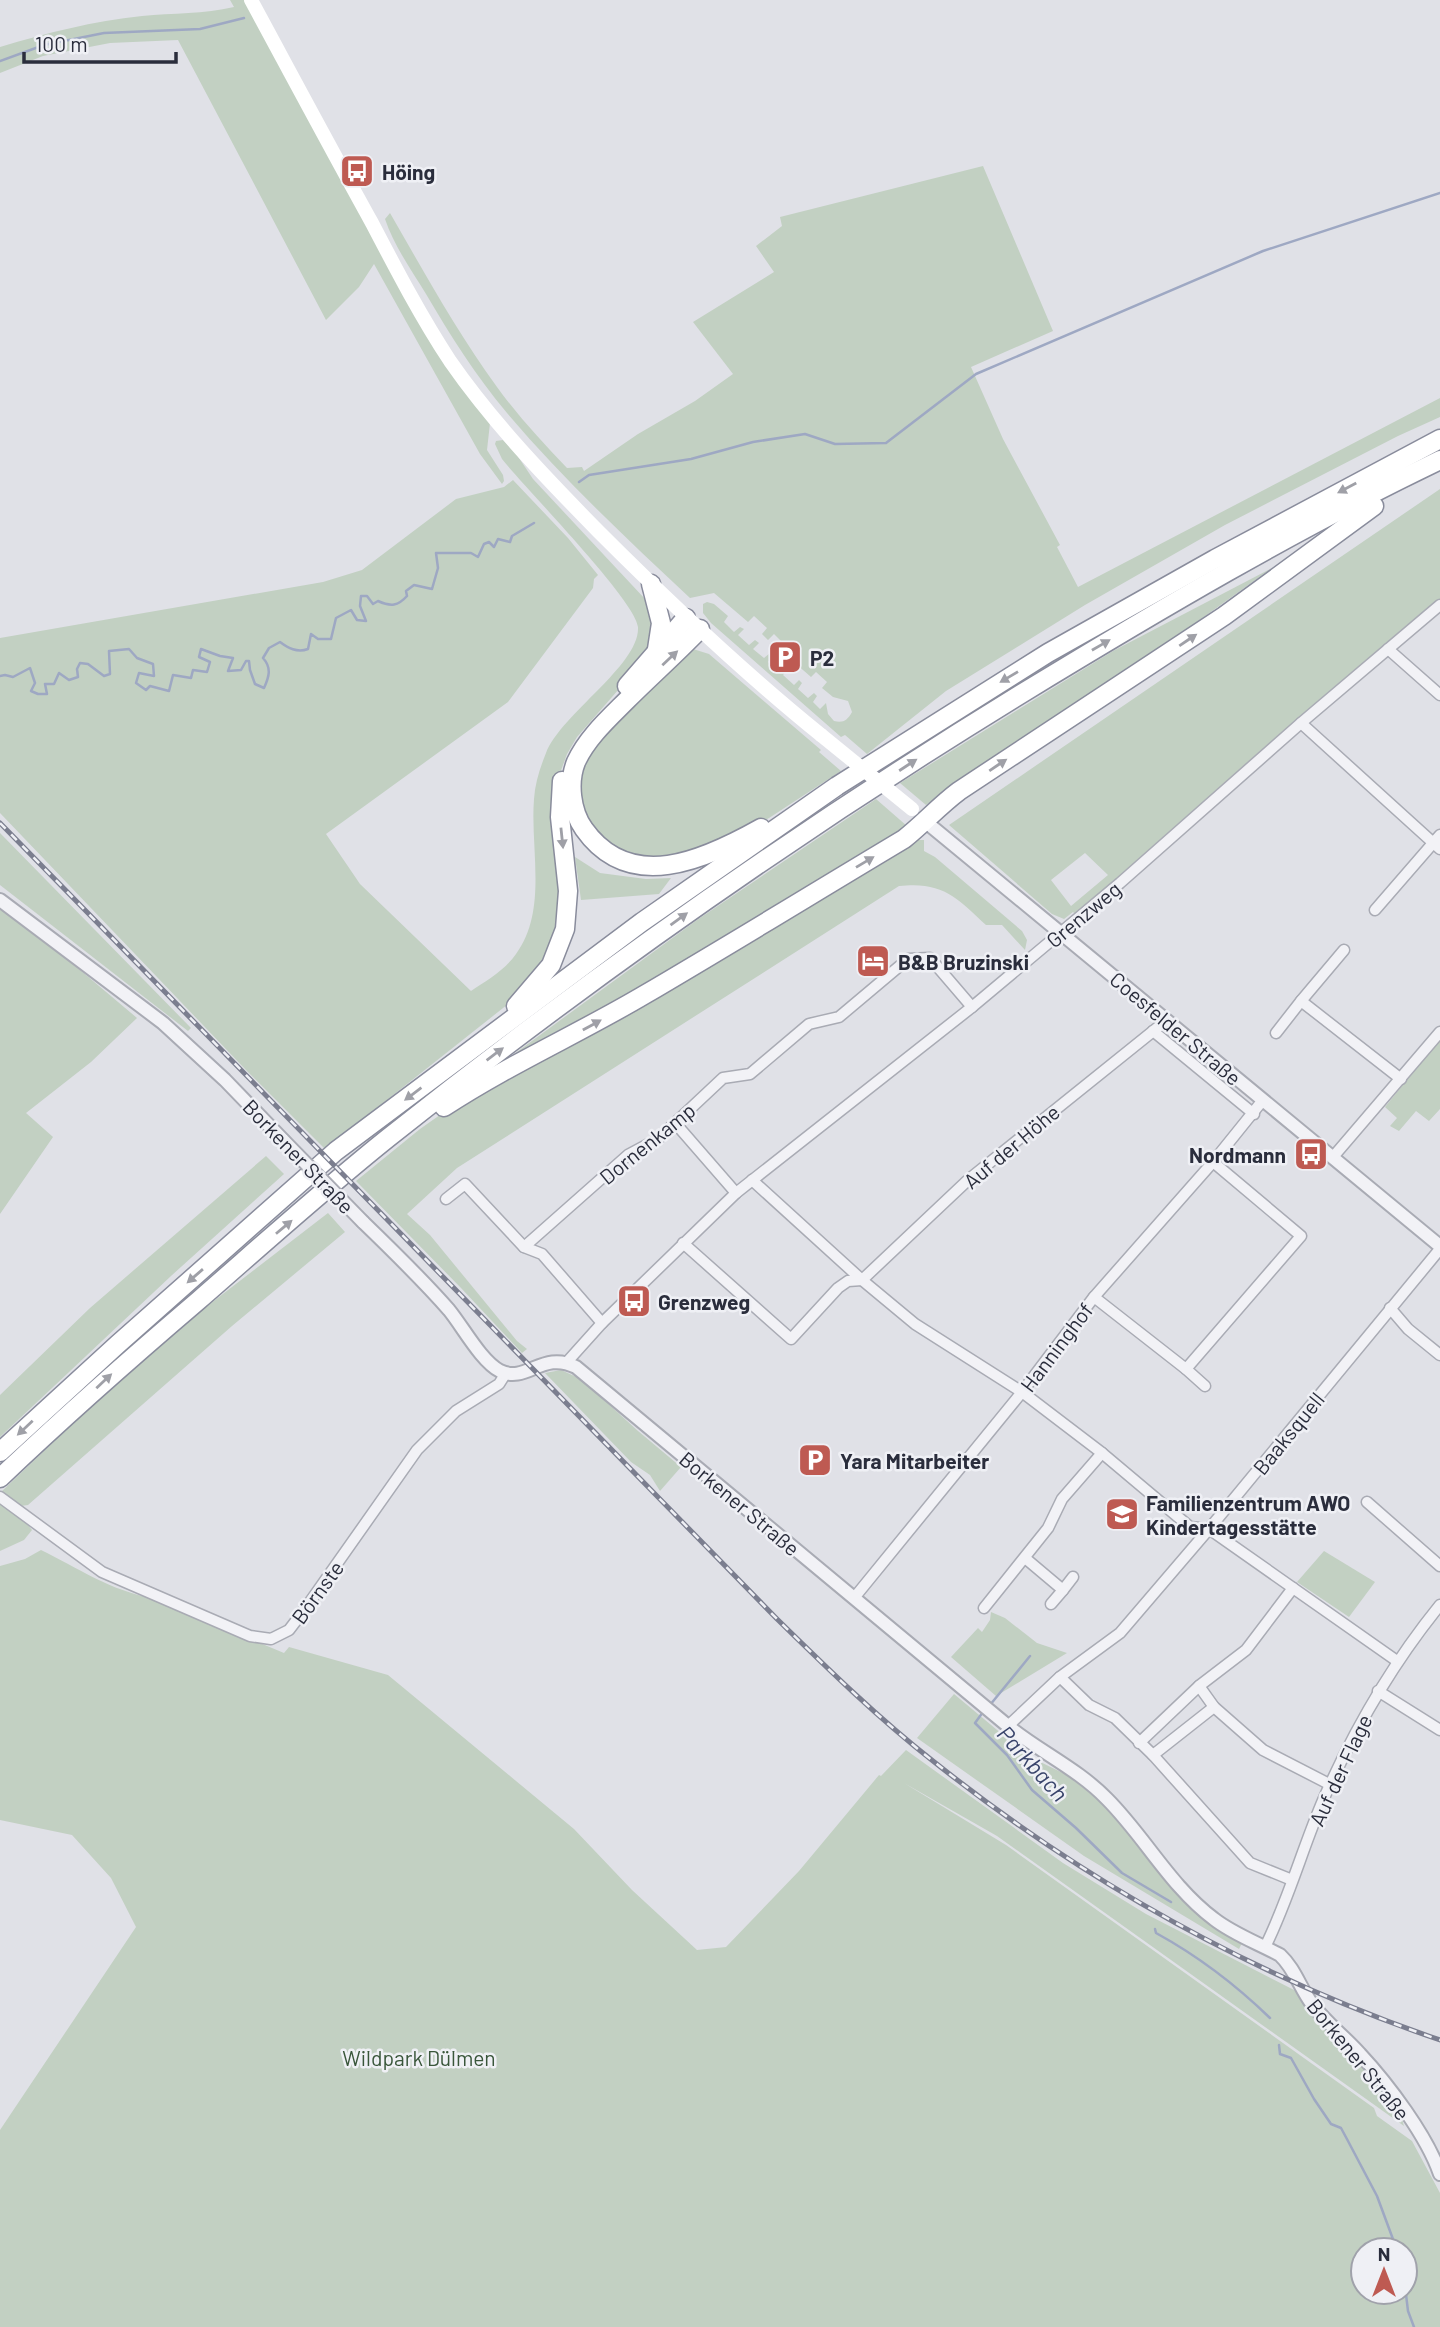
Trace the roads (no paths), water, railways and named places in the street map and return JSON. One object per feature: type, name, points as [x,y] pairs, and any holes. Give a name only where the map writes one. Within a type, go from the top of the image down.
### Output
[{"type":"highway","points":[[0,1452],[336,1151],[642,922],[837,786],[1048,653],[1215,559],[1440,439]]},
{"type":"highway","points":[[384,1142],[429,1120],[479,1084],[564,1041],[644,995],[904,839],[926,822],[936,808],[959,791],[1224,616],[1363,513],[1440,462]]},
{"type":"highway","points":[[0,1478],[126,1360],[384,1142],[534,1025],[653,937],[949,738],[1088,653],[1230,571],[1440,462]]},
{"type":"highway","points":[[651,584],[661,623],[661,635],[656,650]]},
{"type":"highway","points":[[693,624],[585,745],[575,764],[571,785],[572,800],[579,823],[593,842],[607,855],[622,862],[658,867],[678,864],[750,835],[837,786]]},
{"type":"highway","points":[[468,1053],[527,995],[551,965],[565,929],[568,891],[561,817],[562,781],[569,761],[582,738],[656,650],[693,624]]},
{"type":"main road","name":"Coesfelder Straße","points":[[251,0],[389,256],[450,360],[500,426],[651,584],[693,624],[766,690],[926,822]]},
{"type":"street","name":"Grenzweg","points":[[567,1362],[602,1323],[736,1193],[1060,934],[1440,605]]},
{"type":"street","points":[[1388,649],[1440,695]]},
{"type":"street","points":[[1301,723],[1438,843],[1375,910]]},
{"type":"street","name":"Coesfelder Straße","points":[[926,822],[1440,1248]]},
{"type":"street","name":"Borkener Straße","points":[[0,900],[163,1023],[205,1061],[449,1310],[491,1364],[506,1373]]},
{"type":"street","points":[[1276,1033],[1345,950]]},
{"type":"street","name":"Dornenkamp","points":[[524,1247],[628,1155],[658,1139],[676,1124],[723,1078],[750,1074],[809,1024],[839,1017],[908,959],[930,958],[972,1007]]},
{"type":"street","points":[[1301,1001],[1401,1079]]},
{"type":"street","name":"Auf der Höhe","points":[[683,1243],[791,1339],[838,1288],[848,1281],[862,1280],[968,1180],[1167,1020]]},
{"type":"street","name":"Coesfelder Straße","points":[[1153,1031],[1254,1114]]},
{"type":"street","points":[[1333,1157],[1440,1032]]},
{"type":"street","name":"Hanninghof","points":[[854,1598],[1022,1392],[1094,1297],[1213,1162],[1263,1100]]},
{"type":"street","points":[[676,1124],[736,1193]]},
{"type":"street","points":[[1186,1369],[1301,1236],[1213,1162]]},
{"type":"street","points":[[752,1180],[915,1325],[1022,1392],[1102,1453],[1190,1527],[1209,1529],[1397,1661]]},
{"type":"street","points":[[446,1199],[465,1184],[524,1247],[542,1254],[602,1323]]},
{"type":"street","name":"Baaksquell","points":[[1008,1726],[1060,1677],[1121,1633],[1440,1248]]},
{"type":"street","points":[[1094,1297],[1205,1386]]},
{"type":"street","points":[[1390,1308],[1408,1329],[1440,1355]]},
{"type":"street","points":[[506,1373],[520,1373],[558,1360],[567,1362]]},
{"type":"street","name":"Borkener Straße","points":[[567,1362],[1008,1726],[1087,1780],[1109,1800],[1182,1890],[1214,1920],[1287,1962],[1311,2003],[1361,2055],[1397,2101],[1439,2169]]},
{"type":"street","name":"Börnste","points":[[0,1497],[102,1572],[224,1626],[250,1636],[271,1639],[289,1630],[417,1450],[456,1411],[499,1384],[506,1373]]},
{"type":"street","points":[[984,1608],[1048,1528],[1062,1499],[1102,1453]]},
{"type":"street","points":[[1367,1502],[1440,1566]]},
{"type":"street","points":[[1025,1558],[1063,1590]]},
{"type":"street","points":[[1051,1604],[1073,1577]]},
{"type":"street","points":[[1139,1743],[1199,1686],[1246,1650],[1293,1588]]},
{"type":"street","name":"Auf der Flage","points":[[1265,1947],[1331,1784],[1378,1691],[1397,1661],[1440,1605]]},
{"type":"street","points":[[1060,1677],[1089,1705],[1115,1718],[1153,1755],[1250,1863],[1292,1880]]},
{"type":"street","points":[[1199,1686],[1214,1707],[1264,1751],[1331,1784]]},
{"type":"street","points":[[1378,1691],[1440,1730]]},
{"type":"street","points":[[1153,1755],[1214,1707]]},
{"type":"waterway","points":[[0,61],[44,45],[104,33],[200,29],[244,18]]},
{"type":"waterway","points":[[579,482],[589,475],[691,459],[753,442],[805,434],[835,444],[886,443],[976,374],[1263,251],[1440,193]]},
{"type":"waterway","points":[[0,676],[13,677],[30,668],[35,683],[31,691],[47,694],[45,684],[54,684],[59,673],[69,680],[78,677],[77,669],[80,663],[88,664],[104,676],[110,674],[109,651],[129,649],[137,658],[153,664],[154,676],[139,673],[136,683],[146,690],[150,686],[169,691],[173,675],[191,678],[193,670],[207,672],[210,662],[199,657],[201,649],[233,658],[228,671],[241,670],[246,661],[249,661],[255,684],[264,688],[269,673],[263,658],[269,648],[280,642],[293,649],[308,649],[311,634],[318,639],[331,639],[336,618],[351,610],[357,620],[366,621],[360,606],[361,596],[367,596],[373,604],[378,601],[397,604],[407,596],[406,591],[414,585],[432,589],[438,568],[436,553],[471,553],[478,557],[484,544],[489,542],[494,547],[498,539],[510,542],[512,536],[534,523]]},
{"type":"waterway","name":"Parkbach","points":[[990,1705],[1030,1656]]},
{"type":"waterway","name":"Parkbach","points":[[983,1712],[975,1723],[1007,1755],[1032,1790],[1122,1873],[1171,1902]]},
{"type":"waterway","points":[[1155,1929],[1156,1933],[1216,1972],[1270,2018]]},
{"type":"waterway","name":"Parkbach","points":[[1279,2045],[1280,2054],[1291,2058],[1331,2124],[1341,2128],[1377,2196],[1392,2236]]},
{"type":"waterway","name":"Parkbach","points":[[1407,2306],[1414,2327]]},
{"type":"railway","points":[[0,823],[777,1619],[913,1745],[1050,1847],[1174,1922],[1305,1987],[1440,2040]]},
{"type":"place","name":"Höing","points":[[357,171]]},
{"type":"place","name":"P2","points":[[785,657]]},
{"type":"place","name":"B&B Bruzinski","points":[[873,961]]},
{"type":"place","name":"Nordmann","points":[[1311,1154]]},
{"type":"place","name":"Grenzweg","points":[[634,1301]]},
{"type":"place","name":"Yara Mitarbeiter","points":[[815,1460]]},
{"type":"place","name":"Familienzentrum AWO Kindertagesstätte","points":[[1122,1514]]},
{"type":"park label","name":"Wildpark Dülmen","points":[[419,2057]]}]
